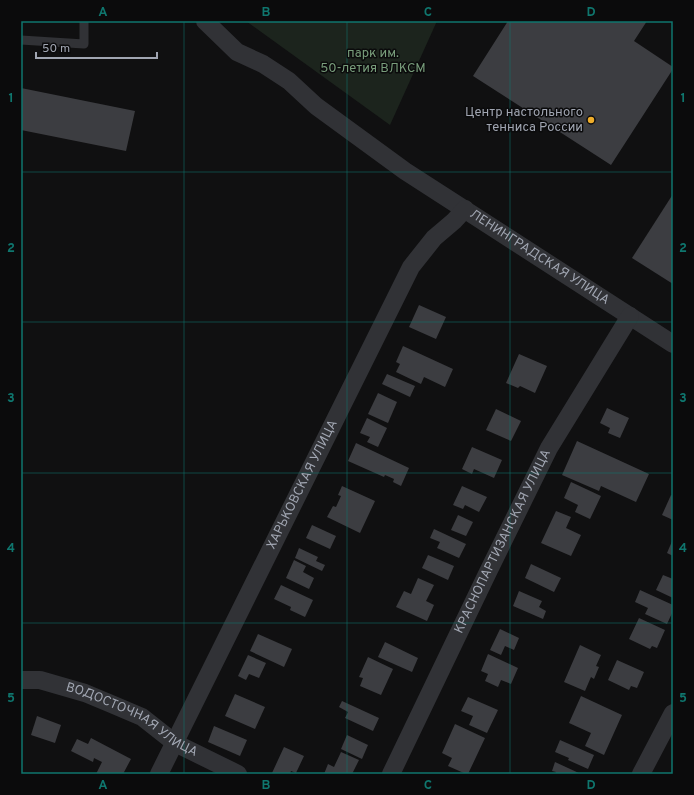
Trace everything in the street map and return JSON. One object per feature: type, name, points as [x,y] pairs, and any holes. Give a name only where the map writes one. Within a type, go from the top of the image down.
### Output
[{"type":"street","name":"ЛЕНИНГРАДСКАЯ УЛИЦА","points":[[205,21],[237,52],[264,64],[290,81],[316,106],[405,171],[673,344]]},
{"type":"street","name":"ХАРЬКОВСКАЯ УЛИЦА","points":[[159,774],[411,267],[434,238],[454,221],[465,209]]},
{"type":"street","name":"КРАСНОПАРТИЗАНСКАЯ УЛИЦА","points":[[391,774],[549,448],[630,316]]},
{"type":"street","name":"ВОДОСТОЧНАЯ УЛИЦА","points":[[21,680],[40,680],[85,693],[142,717],[175,742],[238,774]]},
{"type":"street","points":[[641,774],[673,713]]},
{"type":"lane","points":[[21,40],[84,44],[84,21]]},
{"type":"green space","name":"парк им. 50-летия ВЛКСМ","points":[[246,21],[437,21],[390,125]]},
{"type":"building","name":"Центр настольного тенниса России","points":[[508,21],[647,21],[634,41],[673,67],[673,69],[611,165],[473,76]]},
{"type":"building","points":[[21,88],[135,111],[126,151],[21,130]]},
{"type":"building","points":[[673,194],[673,284],[632,258]]},
{"type":"building","points":[[419,305],[446,317],[436,339],[409,327]]},
{"type":"building","points":[[403,346],[453,369],[445,387],[424,377],[421,384],[396,372],[400,364],[396,362]]},
{"type":"building","points":[[519,354],[547,366],[535,393],[520,386],[518,388],[506,383]]},
{"type":"building","points":[[387,374],[415,386],[410,397],[382,384]]},
{"type":"building","points":[[378,393],[397,402],[388,423],[368,414]]},
{"type":"building","points":[[607,408],[629,418],[620,438],[608,433],[610,428],[600,423]]},
{"type":"building","points":[[496,409],[521,421],[511,441],[486,430]]},
{"type":"building","points":[[367,418],[387,428],[378,447],[367,442],[370,437],[360,433]]},
{"type":"building","points":[[577,441],[649,474],[636,502],[601,486],[599,491],[562,475]]},
{"type":"building","points":[[356,443],[409,468],[401,486],[393,482],[394,479],[385,475],[384,477],[348,461]]},
{"type":"building","points":[[472,447],[502,460],[494,478],[474,469],[472,474],[462,469]]},
{"type":"building","points":[[571,482],[601,496],[590,519],[575,512],[578,505],[564,498]]},
{"type":"building","points":[[342,486],[375,501],[360,533],[327,517],[333,506],[336,507],[341,496],[338,495]]},
{"type":"building","points":[[462,486],[487,497],[479,512],[465,505],[463,509],[453,505]]},
{"type":"building","points":[[671,495],[673,496],[673,520],[662,515]]},
{"type":"building","points":[[556,511],[571,517],[566,528],[581,535],[571,556],[541,543]]},
{"type":"building","points":[[458,515],[473,522],[466,536],[451,530]]},
{"type":"building","points":[[312,525],[336,536],[330,549],[306,538]]},
{"type":"building","points":[[434,529],[466,544],[459,558],[437,548],[440,542],[430,538]]},
{"type":"building","points":[[673,539],[673,556],[667,553]]},
{"type":"building","points":[[299,548],[318,557],[316,561],[325,565],[322,571],[295,558]]},
{"type":"building","points":[[428,555],[454,566],[448,580],[422,568]]},
{"type":"building","points":[[294,560],[306,566],[303,572],[314,578],[309,589],[286,578]]},
{"type":"building","points":[[531,564],[561,578],[554,592],[525,578]]},
{"type":"building","points":[[663,575],[673,579],[673,598],[656,590]]},
{"type":"building","points":[[418,578],[434,585],[426,601],[434,605],[427,621],[396,607],[404,591],[411,594]]},
{"type":"building","points":[[281,585],[313,600],[305,617],[290,610],[291,607],[274,599]]},
{"type":"building","points":[[640,590],[673,605],[673,611],[667,624],[645,614],[648,608],[635,602]]},
{"type":"building","points":[[519,591],[542,601],[539,607],[546,611],[543,619],[513,606]]},
{"type":"building","points":[[639,618],[665,630],[657,648],[652,646],[650,649],[629,639]]},
{"type":"building","points":[[500,629],[519,638],[514,650],[505,646],[501,655],[490,650]]},
{"type":"building","points":[[258,634],[292,649],[284,667],[250,651]]},
{"type":"building","points":[[385,642],[418,658],[412,672],[378,657]]},
{"type":"building","points":[[580,645],[601,655],[596,666],[599,667],[594,679],[591,677],[585,691],[564,682]]},
{"type":"building","points":[[488,654],[518,668],[511,684],[501,680],[498,687],[485,681],[488,674],[481,671]]},
{"type":"building","points":[[248,655],[266,663],[259,678],[249,674],[246,680],[238,676]]},
{"type":"building","points":[[368,657],[393,669],[381,695],[360,686],[363,678],[359,677]]},
{"type":"building","points":[[617,660],[644,672],[637,688],[631,686],[629,690],[608,680]]},
{"type":"building","points":[[235,694],[265,707],[255,729],[225,716]]},
{"type":"building","points":[[581,696],[622,715],[604,755],[585,746],[591,733],[569,723]]},
{"type":"building","points":[[468,697],[498,710],[487,733],[469,725],[473,716],[461,711]]},
{"type":"building","points":[[342,701],[379,718],[373,731],[345,718],[348,712],[339,707]]},
{"type":"building","points":[[37,716],[61,725],[55,743],[31,735]]},
{"type":"building","points":[[455,724],[485,738],[468,774],[448,766],[452,758],[442,753]]},
{"type":"building","points":[[214,726],[247,740],[240,756],[208,742]]},
{"type":"building","points":[[347,735],[368,745],[362,759],[341,749]]},
{"type":"building","points":[[91,738],[131,759],[123,774],[96,774],[102,762],[94,758],[93,762],[71,751],[77,739],[88,744]]},
{"type":"building","points":[[560,740],[594,755],[588,769],[555,752]]},
{"type":"building","points":[[284,747],[304,756],[296,773],[291,771],[290,774],[274,774],[272,773]]},
{"type":"building","points":[[341,752],[359,760],[352,774],[324,774],[328,764],[334,767]]},
{"type":"building","points":[[555,762],[581,774],[555,774],[556,772],[552,771]]},
{"type":"place","name":"Центр настольного тенниса России","points":[[591,120]]}]
